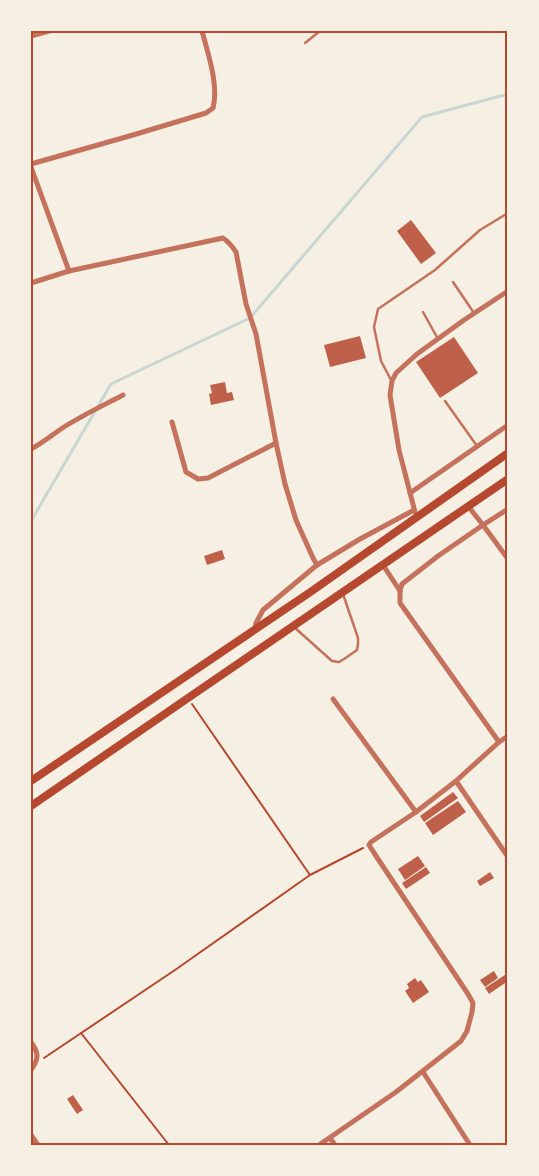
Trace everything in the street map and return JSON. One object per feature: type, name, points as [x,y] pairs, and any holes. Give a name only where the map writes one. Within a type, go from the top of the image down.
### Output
[{"type":"main road","points":[[31,781],[255,629],[415,514],[508,453]]},
{"type":"main road","points":[[31,806],[508,479]]},
{"type":"street","points":[[31,36],[49,31]]},
{"type":"street","points":[[69,271],[31,165],[206,113],[213,108],[214,84],[202,31]]},
{"type":"street","points":[[31,282],[69,271],[218,239],[223,238],[228,241],[236,252],[246,304],[256,334],[285,484],[296,520],[312,558],[317,565]]},
{"type":"street","points":[[255,629],[263,610],[317,565],[360,539],[415,514],[399,450],[390,395],[392,381],[396,373],[417,354],[474,313],[508,292]]},
{"type":"street","points":[[31,449],[83,416],[123,395]]},
{"type":"street","points":[[172,422],[186,472],[198,479],[208,478],[276,443]]},
{"type":"street","points":[[410,492],[508,425]]},
{"type":"street","points":[[468,506],[508,559]]},
{"type":"street","points":[[499,742],[400,603],[400,591],[402,584],[410,577],[508,509]]},
{"type":"street","points":[[383,565],[400,591]]},
{"type":"street","points":[[333,700],[416,812]]},
{"type":"street","points":[[319,1145],[423,1072],[462,1041],[467,1031],[473,1003],[370,845],[371,842],[416,812],[456,781],[508,736]]},
{"type":"street","points":[[456,781],[508,857]]},
{"type":"street","points":[[31,1042],[37,1050],[36,1064],[31,1070]]},
{"type":"street","points":[[423,1072],[470,1145]]},
{"type":"street","points":[[31,1135],[38,1145]]},
{"type":"street","points":[[330,1138],[335,1145]]},
{"type":"lane","points":[[305,43],[320,31]]},
{"type":"lane","points":[[392,381],[381,361],[374,327],[378,309],[435,270],[480,230],[508,212]]},
{"type":"lane","points":[[453,282],[474,313]]},
{"type":"lane","points":[[423,312],[438,339]]},
{"type":"lane","points":[[445,401],[477,446]]},
{"type":"lane","points":[[293,626],[332,661],[339,662],[344,659],[357,650],[358,638],[342,593]]},
{"type":"path","points":[[188,698],[310,875]]},
{"type":"path","points":[[36,1064],[175,970],[310,875],[370,845]]},
{"type":"path","points":[[81,1033],[170,1145]]},
{"type":"building","points":[[411,220],[436,253],[421,264],[397,231]]},
{"type":"building","points":[[360,336],[366,358],[330,367],[324,345]]},
{"type":"building","points":[[454,337],[478,373],[440,398],[416,362]]},
{"type":"building","points":[[225,382],[227,393],[232,392],[234,400],[211,405],[209,394],[212,393],[210,385]]},
{"type":"building","points":[[222,550],[225,559],[207,565],[204,556]]},
{"type":"building","points":[[453,792],[458,798],[424,822],[420,816]]},
{"type":"building","points":[[458,801],[466,812],[433,835],[425,823]]},
{"type":"building","points":[[418,856],[425,866],[405,880],[398,869]]},
{"type":"building","points":[[426,867],[430,873],[406,889],[402,883]]},
{"type":"building","points":[[490,872],[494,878],[480,886],[477,881]]},
{"type":"building","points":[[494,971],[498,978],[485,987],[480,980]]},
{"type":"building","points":[[508,973],[508,981],[489,994],[485,988]]},
{"type":"building","points":[[415,978],[418,982],[421,980],[429,992],[413,1003],[405,991],[409,988],[407,984]]},
{"type":"building","points":[[73,1095],[83,1110],[77,1114],[67,1099]]},
{"type":"waterway","points":[[31,521],[111,384],[250,318],[422,117],[508,94]]}]
